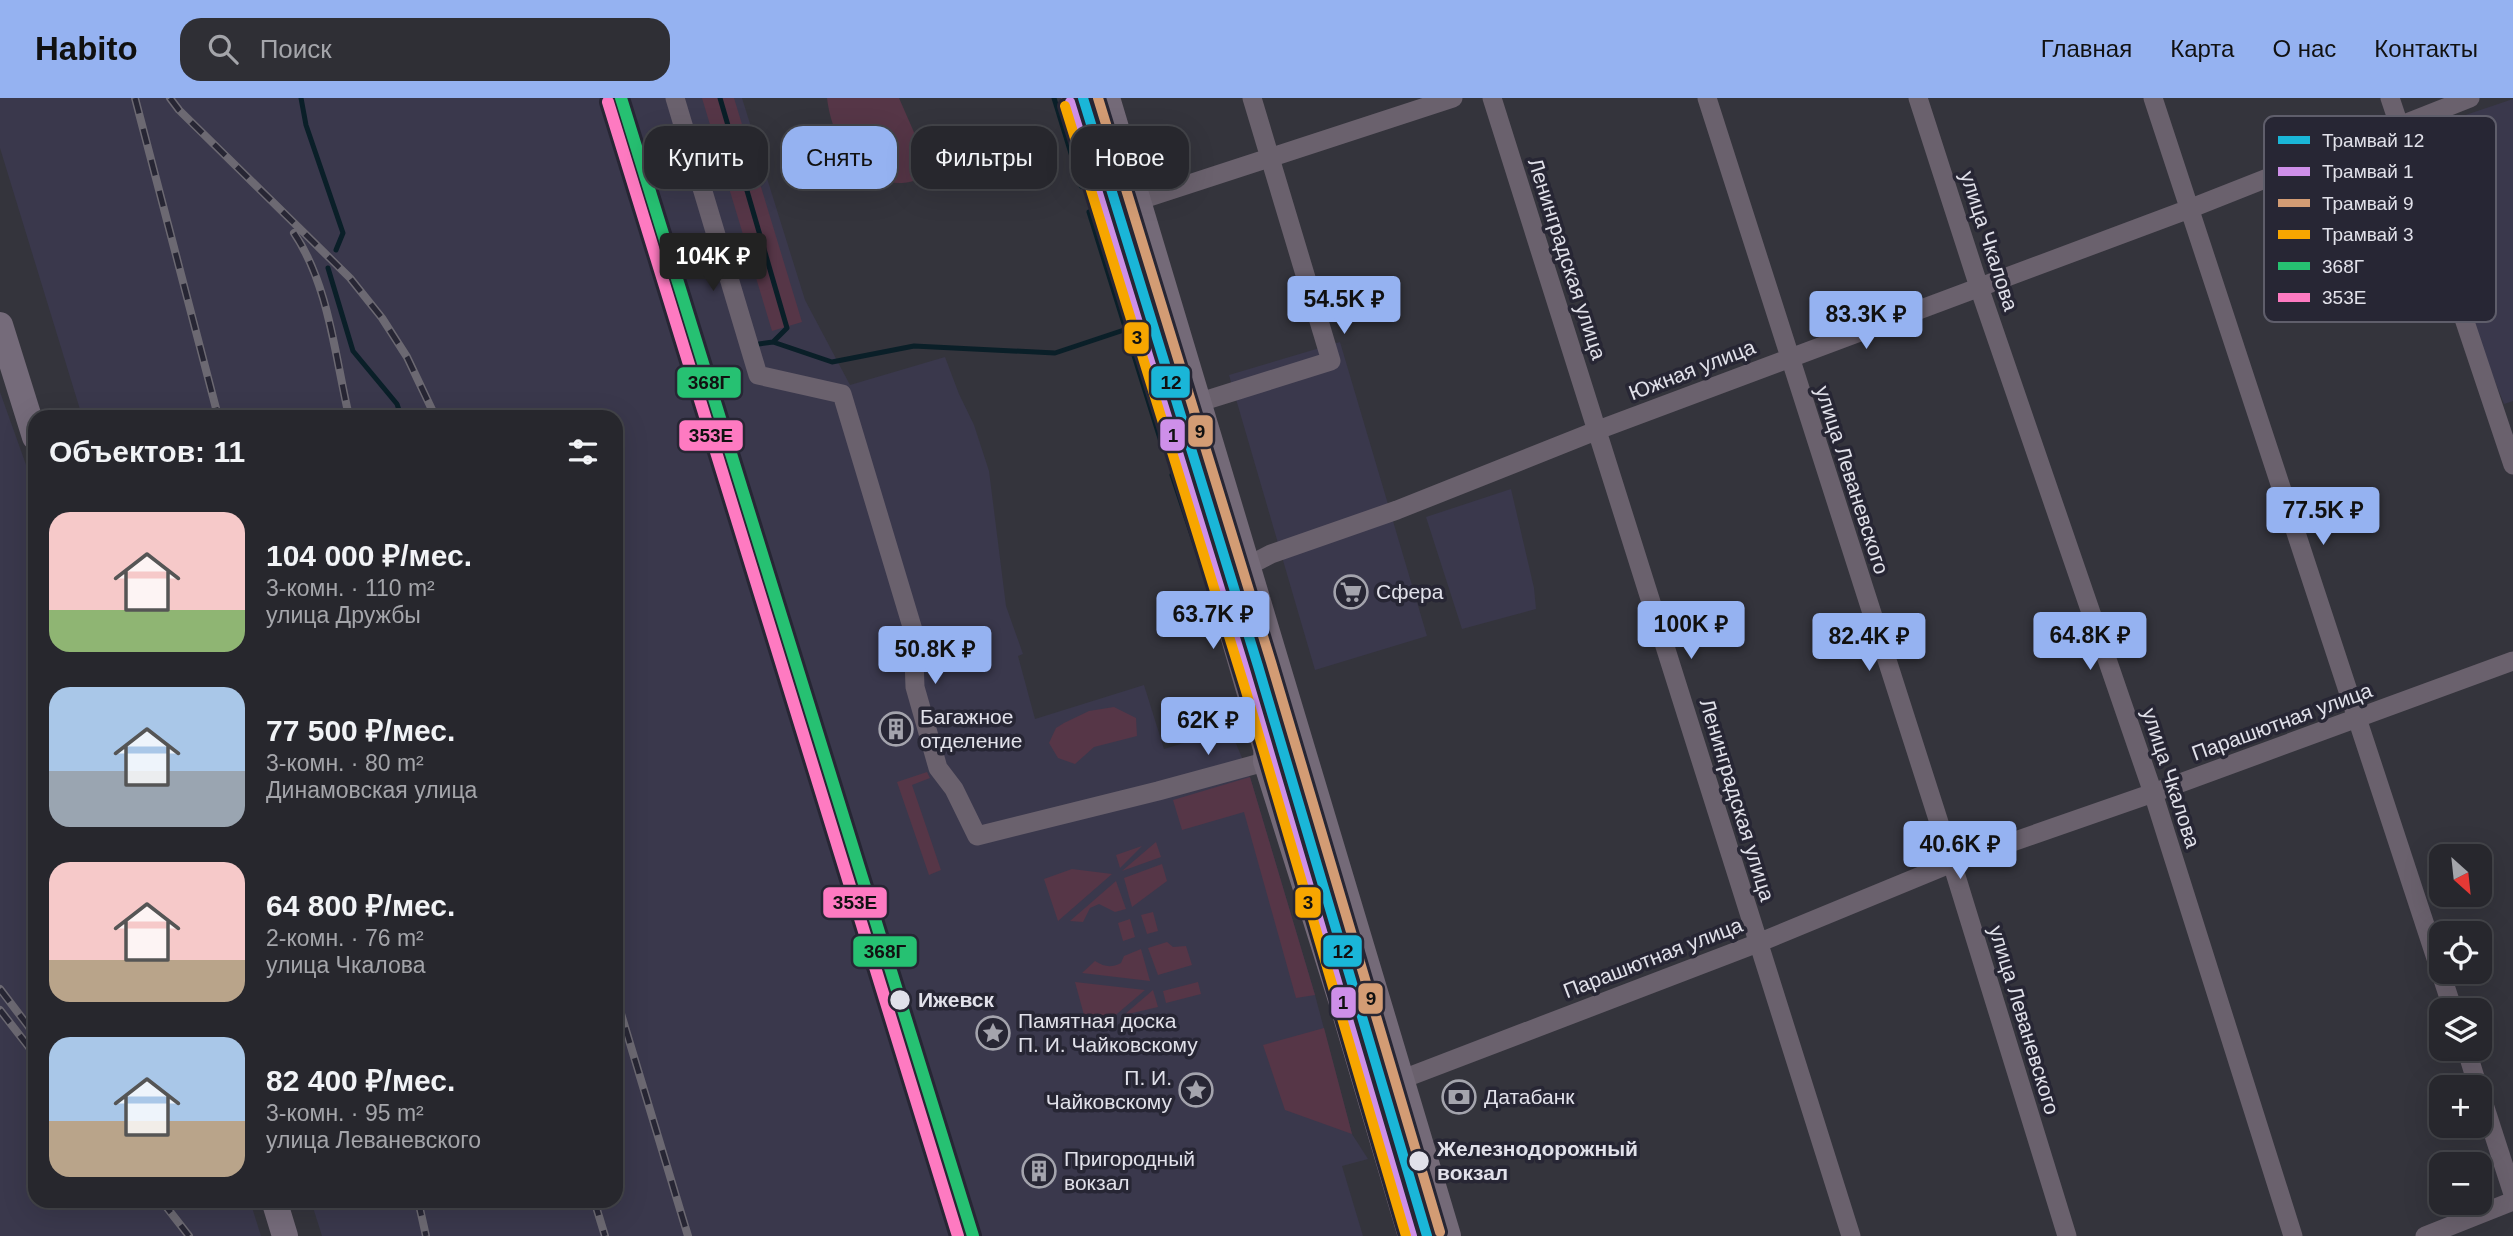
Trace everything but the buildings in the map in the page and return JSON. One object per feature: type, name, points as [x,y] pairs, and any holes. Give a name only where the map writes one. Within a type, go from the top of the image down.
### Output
[{"type":"main road","points":[[1105,98],[1446,1236]]},
{"type":"main road","points":[[0,325],[28,415]]},
{"type":"main road","points":[[1276,669],[1272,680],[1268,761],[1345,1006],[1413,1236]]},
{"type":"main road","points":[[276,1208],[285,1236]]},
{"type":"street","points":[[675,98],[758,375],[842,394],[913,630],[915,687],[938,768],[954,789],[977,836],[1158,792],[1268,761],[1219,592],[1242,555]]},
{"type":"street","points":[[1196,403],[1331,361],[1252,98]]},
{"type":"street","points":[[1137,201],[1453,98]]},
{"type":"street","name":"Ленинградская улица","points":[[1492,98],[1851,1236]]},
{"type":"street","name":"улица Леваневского","points":[[1707,98],[1952,863],[2067,1236]]},
{"type":"street","name":"улица Чкалова","points":[[1918,98],[1979,287],[2153,793],[2293,1236]]},
{"type":"street","points":[[2153,98],[2449,998]]},
{"type":"street","points":[[2390,98],[2396,116]]},
{"type":"street","name":"Южная улица","points":[[2424,116],[2470,98]]},
{"type":"street","name":"Южная улица","points":[[1242,555],[1271,554],[1396,510],[1598,430],[2264,179]]},
{"type":"street","points":[[2465,322],[2513,465]]},
{"type":"street","name":"Парашютная улица","points":[[1399,1080],[1758,943],[1952,863],[2153,793],[2513,661]]},
{"type":"street","points":[[2492,1129],[2513,1194]]},
{"type":"street","points":[[2426,1236],[2513,1201]]},
{"type":"shaded area","points":[[0,98],[742,98],[751,126],[644,126],[644,189],[768,189],[768,181],[805,300],[850,385],[945,357],[974,425],[989,471],[1006,606],[1023,654],[1018,656],[1035,719],[1144,685],[1164,749],[1230,729],[1250,777],[1315,995],[1352,1134],[1368,1159],[1342,1166],[1363,1236],[322,1236],[313,1208],[623,1208],[623,410],[80,410],[0,148]]},
{"type":"shaded area","points":[[702,98],[734,98],[742,126],[710,126]]},
{"type":"shaded area","points":[[827,98],[899,98],[911,126],[911,182],[897,183],[897,126],[834,126]]},
{"type":"shaded area","points":[[1061,98],[1078,98],[1087,126],[1071,126],[1071,130]]},
{"type":"shaded area","points":[[2513,99],[2513,401],[2504,404],[2473,322],[2496,322],[2496,116],[2463,116]]},
{"type":"shaded area","points":[[729,189],[762,189],[802,322],[772,331]]},
{"type":"shaded area","points":[[1109,200],[1187,447],[1171,452],[1093,205]]},
{"type":"shaded area","points":[[1340,342],[1427,636],[1315,670],[1229,375]]},
{"type":"shaded area","points":[[0,392],[28,470],[28,1208],[252,1208],[261,1236],[0,1236]]},
{"type":"shaded area","points":[[1189,463],[1220,566],[1208,569],[1177,466]]},
{"type":"shaded area","points":[[1511,489],[1534,588],[1536,609],[1462,629],[1426,517]]},
{"type":"shaded area","points":[[1114,707],[1136,718],[1137,736],[1094,747],[1075,764],[1058,758],[1049,743],[1056,728],[1089,711]]},
{"type":"shaded area","points":[[927,772],[930,778],[912,785],[941,870],[929,875],[897,782]]},
{"type":"shaded area","points":[[1250,777],[1315,995],[1296,998],[1244,812],[1182,830],[1173,800]]},
{"type":"shaded area","points":[[1156,842],[1161,857],[1122,871]]},
{"type":"shaded area","points":[[1142,846],[1120,868],[1116,855]]},
{"type":"shaded area","points":[[1162,864],[1167,881],[1132,907],[1124,878]]},
{"type":"shaded area","points":[[1072,869],[1112,874],[1058,921],[1044,879]]},
{"type":"shaded area","points":[[1116,881],[1126,909],[1115,912],[1099,904],[1090,908],[1083,922],[1070,921]]},
{"type":"shaded area","points":[[1153,912],[1158,931],[1147,934],[1141,915]]},
{"type":"shaded area","points":[[1130,919],[1135,937],[1123,941],[1118,923]]},
{"type":"shaded area","points":[[1167,942],[1173,947],[1186,946],[1192,965],[1158,975],[1148,948]]},
{"type":"shaded area","points":[[1141,949],[1150,981],[1082,973],[1095,961],[1105,966],[1114,966],[1121,963],[1124,956]]},
{"type":"shaded area","points":[[1075,982],[1145,990],[1111,1019],[1087,1026]]},
{"type":"shaded area","points":[[1198,982],[1201,994],[1166,1003],[1163,991]]},
{"type":"shaded area","points":[[1153,990],[1158,1007],[1124,1015]]},
{"type":"shaded area","points":[[1324,1028],[1352,1134],[1285,1110],[1263,1045]]},
{"type":"waterway","points":[[301,98],[306,125],[343,233],[336,250]]},
{"type":"waterway","points":[[720,98],[787,328],[773,342],[759,344]]},
{"type":"waterway","points":[[1054,98],[1071,153]]},
{"type":"waterway","points":[[1089,212],[1163,448]]},
{"type":"waterway","points":[[328,268],[353,351],[397,404],[399,410]]},
{"type":"waterway","points":[[773,342],[832,362],[914,346],[1055,353],[1124,330]]},
{"type":"waterway","points":[[1172,475],[1202,565]]},
{"type":"railway","points":[[135,98],[216,410]]},
{"type":"railway","points":[[170,98],[179,110],[350,278],[382,318],[407,357],[432,410]]},
{"type":"railway","points":[[294,233],[306,253],[323,298],[348,410]]},
{"type":"railway","points":[[0,989],[28,1026]]},
{"type":"railway","points":[[0,1010],[28,1046]]},
{"type":"railway","points":[[623,1020],[688,1236]]},
{"type":"railway","points":[[167,1208],[189,1236]]},
{"type":"railway","points":[[420,1208],[426,1236]]},
{"type":"railway","points":[[596,1208],[605,1236]]},
{"type":"tram line","name":"12","points":[[1083,98],[1258,666],[1427,1236]]},
{"type":"tram line","name":"9","points":[[1098,98],[1271,662],[1440,1232]]},
{"type":"tram line","name":"1","points":[[1070,102],[1245,670],[1412,1236]]},
{"type":"tram line","name":"3","points":[[1065,106],[1245,688],[1406,1236]]},
{"type":"transit line","name":"368Г","points":[[621,98],[973,1236]]},
{"type":"transit line","name":"353Е","points":[[608,102],[958,1236]]},
{"type":"place","name":"Сфера","points":[[1351,592]]},
{"type":"place","name":"Багажное отделение","points":[[896,729]]},
{"type":"place","name":"Ижевск","points":[[900,1000]]},
{"type":"place","name":"Памятная доска П. И. Чайковскому","points":[[993,1033]]},
{"type":"place","name":"П. И. Чайковскому","points":[[1196,1090]]},
{"type":"place","name":"Датабанк","points":[[1459,1097]]},
{"type":"place","name":"Железнодорожный вокзал","points":[[1419,1161]]},
{"type":"place","name":"Пригородный вокзал","points":[[1039,1171]]}]
